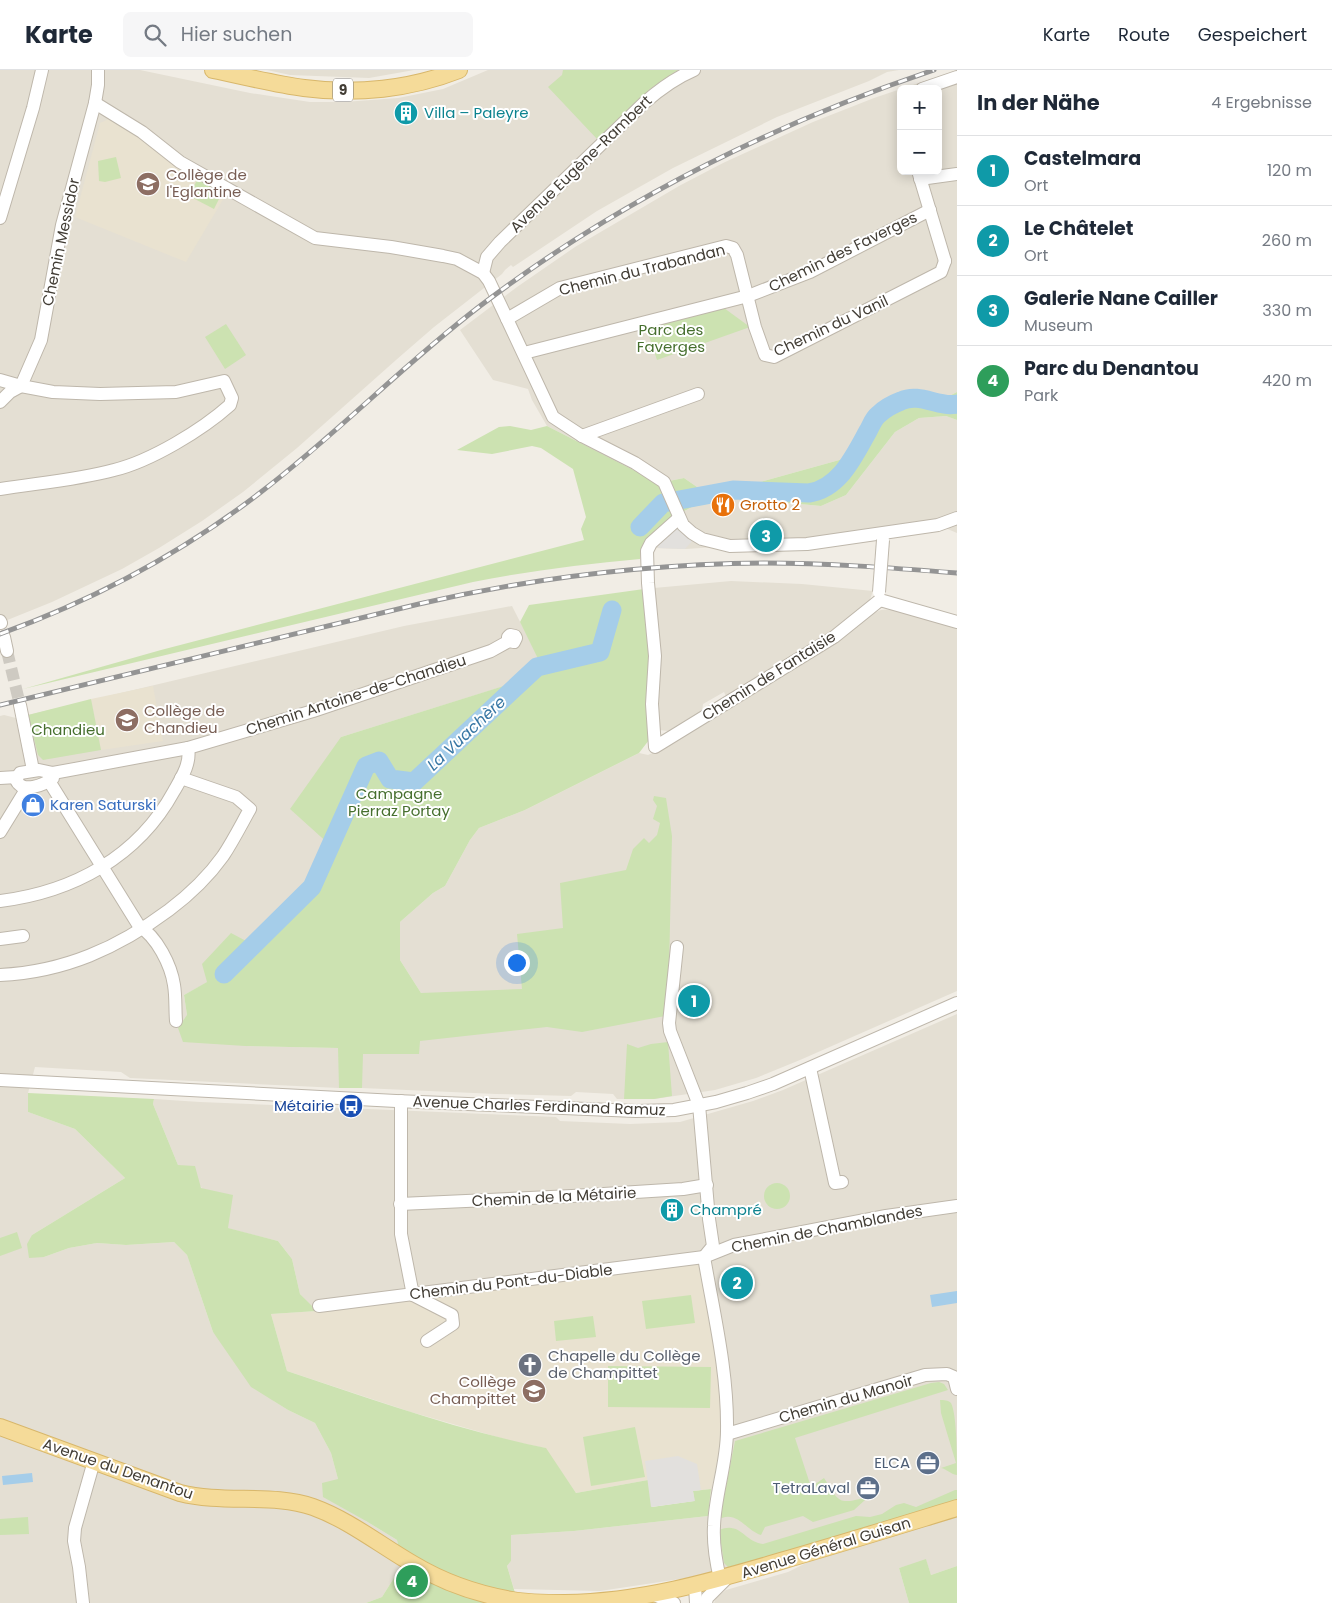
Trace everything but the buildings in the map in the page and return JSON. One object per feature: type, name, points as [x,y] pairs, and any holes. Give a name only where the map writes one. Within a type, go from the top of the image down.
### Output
[{"type":"main road","name":"9","points":[[213,70],[296,86],[333,90],[395,87],[452,71]]},
{"type":"main road","name":"Avenue du Denantou","points":[[0,1427],[195,1497],[295,1502],[313,1507],[348,1524],[435,1576],[466,1589],[490,1596],[515,1601],[588,1603],[654,1595]]},
{"type":"main road","name":"Avenue Général Guisan","points":[[654,1595],[724,1578],[957,1508]]},
{"type":"street","points":[[0,218],[33,108],[42,70]]},
{"type":"street","name":"Chemin Messidor","points":[[0,402],[10,392],[21,386],[41,340],[62,225],[95,103],[98,70]]},
{"type":"street","name":"Avenue Eugène-Rambert","points":[[483,273],[488,257],[500,242],[660,89],[680,76],[694,70]]},
{"type":"street","points":[[934,85],[957,77]]},
{"type":"street","points":[[95,103],[142,132],[180,162],[315,238],[391,246],[443,256],[457,259],[483,273],[508,319],[553,417],[582,436],[635,463],[664,482],[683,525],[702,539],[730,546],[807,544],[884,536],[938,525],[957,518]]},
{"type":"street","points":[[942,174],[957,174]]},
{"type":"street","points":[[919,175],[930,210],[951,261]]},
{"type":"street","name":"Chemin des Faverges","points":[[524,353],[748,296],[810,272],[930,210]]},
{"type":"street","name":"Chemin du Trabandan","points":[[508,319],[560,288],[726,246],[733,248],[748,296]]},
{"type":"street","name":"Chemin du Vanil","points":[[748,296],[755,328],[765,355],[774,357],[941,272],[951,261]]},
{"type":"street","points":[[0,380],[53,392],[100,394],[176,392],[224,381],[232,398],[230,405],[198,429],[149,457],[114,470],[0,489]]},
{"type":"street","points":[[582,436],[698,394]]},
{"type":"street","name":"Chemin de Fantaisie","points":[[679,518],[651,543],[647,551],[648,584],[655,656],[652,704],[655,747],[826,642],[879,596]]},
{"type":"street","points":[[884,536],[879,596],[957,622]]},
{"type":"street","points":[[4,637],[7,651]]},
{"type":"street","name":"Chemin Antoine-de-Chandieu","points":[[51,777],[188,748],[313,711],[491,651],[509,641]]},
{"type":"street","points":[[20,705],[33,770]]},
{"type":"street","points":[[0,901],[22,898],[58,889],[112,862],[144,831],[161,811],[181,778],[190,758],[188,748]]},
{"type":"street","points":[[0,778],[17,777],[20,773],[33,770],[51,777],[101,866],[140,926],[148,931],[164,957],[174,984],[176,1021]]},
{"type":"street","points":[[17,777],[18,784],[27,788]]},
{"type":"street","points":[[0,832],[27,788],[51,777]]},
{"type":"street","points":[[0,976],[50,969],[89,956],[144,929],[190,894],[222,857],[250,809],[236,798],[181,778]]},
{"type":"street","points":[[0,939],[23,936]]},
{"type":"street","name":"Chemin de Chamblandes","points":[[676,947],[669,1023],[670,1031],[699,1106],[713,1246],[704,1257]]},
{"type":"street","name":"Avenue Charles Ferdinand Ramuz","points":[[0,1080],[401,1102],[636,1111],[674,1110],[699,1106],[747,1093],[810,1068],[957,1003]]},
{"type":"street","points":[[810,1068],[835,1183],[842,1182]]},
{"type":"street","points":[[401,1102],[400,1234],[413,1294],[452,1314],[453,1324],[428,1341]]},
{"type":"street","name":"Chemin de la Métairie","points":[[400,1204],[572,1196],[683,1189],[706,1185]]},
{"type":"street","name":"Chemin de Chamblandes","points":[[704,1257],[734,1245],[886,1216],[957,1206]]},
{"type":"street","points":[[704,1257],[723,1364],[727,1404],[727,1434],[714,1526],[717,1567],[724,1578],[707,1598],[706,1603]]},
{"type":"street","name":"Chemin du Pont-du-Diable","points":[[319,1306],[704,1257]]},
{"type":"street","name":"Chemin du Manoir","points":[[727,1434],[925,1375],[946,1374],[954,1377],[957,1389]]},
{"type":"street","points":[[83,1603],[74,1541],[75,1528],[94,1462]]},
{"type":"street","points":[[695,1586],[696,1603]]},
{"type":"street","points":[[654,1595],[674,1603]]},
{"type":"shaded area","points":[[0,70],[140,70],[250,93],[310,102],[344,102],[398,98],[443,89],[488,70],[899,70],[887,72],[869,81],[777,117],[673,168],[597,211],[513,267],[511,265],[434,327],[297,448],[243,492],[202,521],[122,569],[52,602],[0,623]]},
{"type":"shaded area","points":[[267,70],[414,70],[369,78],[290,75]]},
{"type":"shaded area","points":[[957,70],[957,392],[943,399],[905,403],[864,428],[843,459],[710,496],[684,478],[659,483],[547,426],[528,389],[493,380],[460,330],[517,287],[575,247],[679,186],[723,163],[813,122],[897,90],[897,175],[942,175],[942,85],[913,85]]},
{"type":"shaded area","name":"Collège de l'Eglantine","points":[[111,118],[228,191],[186,262],[75,217],[100,123]]},
{"type":"shaded area","points":[[946,416],[957,420],[957,533],[938,525],[730,546],[686,549],[641,549],[674,517],[692,507],[757,494],[779,502],[821,506],[846,495],[895,432],[919,418]]},
{"type":"shaded area","points":[[677,522],[695,538],[685,549],[658,548],[659,538]]},
{"type":"shaded area","points":[[731,581],[802,584],[873,591],[868,605],[842,625],[727,698],[724,692],[703,704],[702,711],[668,731],[659,730],[656,723],[654,588]]},
{"type":"shaded area","points":[[512,606],[546,673],[341,737],[331,846],[313,889],[265,935],[248,942],[208,982],[184,995],[187,1015],[245,1046],[339,1048],[339,1088],[130,1078],[121,1072],[35,1067],[28,1093],[28,1112],[75,1129],[125,1178],[32,1235],[44,1257],[69,1248],[97,1243],[126,1245],[174,1242],[187,1255],[213,1332],[274,1401],[315,1423],[331,1453],[338,1479],[366,1521],[397,1540],[402,1565],[382,1597],[366,1603],[0,1603],[0,716],[16,718],[404,626]]},
{"type":"shaded area","points":[[893,609],[957,629],[957,991],[756,1078],[715,1090],[654,1099],[617,1099],[613,1094],[576,1092],[571,1096],[362,1088],[362,1054],[421,993],[400,960],[400,922],[433,893],[445,886],[470,840],[479,828],[525,810],[639,753],[648,755],[657,751],[865,617],[881,610]]},
{"type":"shaded area","name":"Collège de Chandieu","points":[[153,686],[163,741],[101,750],[91,699]]},
{"type":"shaded area","points":[[957,1014],[957,1499],[700,1576],[600,1591],[514,1589],[507,1566],[511,1561],[511,1535],[574,1531],[708,1516],[711,1489],[408,1411],[300,1294],[292,1259],[278,1241],[227,1228],[201,1187],[178,1165],[153,1104],[154,1099],[556,1117],[560,1121],[630,1124],[680,1122],[753,1101],[783,1090]]},
{"type":"shaded area","name":"Collège Champittet","points":[[670,1265],[700,1265],[721,1379],[723,1432],[711,1489],[693,1491],[651,1507],[648,1480],[576,1493],[545,1448],[511,1441],[408,1411],[287,1371],[271,1314],[317,1311]]},
{"type":"shaded area","points":[[678,1456],[697,1464],[701,1490],[693,1491],[695,1501],[651,1507],[645,1461]]},
{"type":"shaded area","points":[[957,1516],[957,1566],[931,1575],[926,1560],[899,1568],[909,1603],[714,1603],[716,1598],[726,1590],[788,1572],[806,1563]]},
{"type":"green space","points":[[563,70],[678,70],[650,89],[597,139],[548,87],[562,75]]},
{"type":"green space","points":[[116,157],[121,178],[105,182],[99,181],[98,161]]},
{"type":"green space","points":[[198,178],[223,191],[214,209],[189,196]]},
{"type":"green space","name":"Parc des Faverges","points":[[724,308],[750,327],[657,360],[646,327]]},
{"type":"green space","points":[[226,324],[246,355],[225,369],[205,337]]},
{"type":"green space","points":[[957,392],[957,420],[946,416],[919,418],[895,432],[846,495],[821,506],[779,502],[757,494],[692,507],[673,517],[653,536],[641,549],[640,559],[556,568],[473,582],[23,689],[161,650],[584,540],[581,529],[586,517],[573,469],[541,448],[532,446],[492,454],[457,450],[499,427],[510,426],[531,430],[547,426],[659,483],[684,478],[710,496],[843,459],[864,428],[905,403],[943,399]]},
{"type":"green space","name":"Campagne Pierraz Portay","points":[[644,589],[650,633],[649,740],[639,753],[525,810],[479,828],[470,840],[445,886],[433,893],[400,922],[400,960],[421,993],[522,989],[517,934],[563,928],[560,883],[626,870],[633,849],[644,838],[649,843],[657,835],[660,823],[653,819],[657,806],[653,800],[654,796],[666,798],[672,836],[669,969],[665,1016],[582,1032],[547,1027],[420,1041],[419,1054],[363,1054],[362,1088],[339,1088],[338,1048],[245,1046],[183,1042],[178,1028],[187,1015],[184,995],[207,982],[202,964],[231,933],[248,942],[265,935],[313,889],[331,846],[290,809],[341,737],[545,673],[520,622],[529,605]]},
{"type":"green space","name":"Chandieu","points":[[91,699],[101,750],[43,760],[38,755],[28,715]]},
{"type":"green space","points":[[668,1042],[672,1096],[654,1099],[624,1099],[627,1044],[638,1048]]},
{"type":"green space","points":[[28,1093],[154,1099],[153,1104],[178,1165],[195,1166],[201,1188],[233,1195],[228,1228],[278,1241],[292,1259],[300,1294],[317,1311],[271,1314],[287,1371],[447,1423],[546,1448],[576,1493],[648,1480],[652,1507],[694,1501],[693,1491],[711,1489],[708,1516],[574,1531],[511,1535],[511,1561],[507,1566],[518,1603],[366,1603],[382,1597],[402,1565],[397,1540],[323,1497],[322,1483],[338,1479],[331,1453],[315,1423],[288,1410],[251,1387],[213,1332],[187,1255],[174,1242],[126,1245],[97,1243],[69,1248],[44,1257],[29,1258],[27,1244],[32,1235],[125,1178],[75,1129],[28,1112]]},
{"type":"green space","points":[[777,1183],[786,1187],[790,1196],[786,1205],[777,1209],[768,1205],[764,1196],[768,1187]]},
{"type":"green space","points":[[17,1232],[22,1248],[0,1256],[0,1238]]},
{"type":"green space","points":[[691,1295],[695,1323],[646,1329],[642,1301]]},
{"type":"green space","points":[[593,1316],[596,1337],[556,1341],[554,1321]]},
{"type":"green space","points":[[608,1366],[711,1367],[710,1408],[608,1407]]},
{"type":"green space","points":[[939,1382],[944,1384],[948,1390],[795,1438],[811,1487],[824,1478],[836,1496],[843,1501],[864,1498],[865,1500],[854,1510],[813,1522],[803,1516],[765,1527],[761,1535],[738,1520],[720,1517],[735,1441]]},
{"type":"green space","points":[[940,1400],[950,1402],[953,1409],[957,1475],[941,1468],[956,1463],[941,1413]]},
{"type":"green space","points":[[635,1427],[645,1477],[591,1486],[583,1437]]},
{"type":"green space","points":[[957,1490],[957,1500],[729,1568],[724,1563],[719,1530],[732,1528],[738,1530],[751,1540],[763,1544],[856,1516],[870,1517],[882,1514],[896,1505],[904,1503],[916,1507]]},
{"type":"green space","points":[[28,1517],[29,1534],[0,1535],[0,1519]]},
{"type":"green space","points":[[926,1559],[931,1575],[957,1566],[957,1603],[909,1603],[899,1568]]},
{"type":"water","points":[[957,1291],[957,1303],[932,1307],[930,1295]]},
{"type":"water","points":[[32,1473],[33,1482],[3,1485],[2,1476]]},
{"type":"waterway","name":"La Vuachère","points":[[640,527],[663,503],[733,490],[809,493],[820,490],[838,478],[845,470],[875,418],[889,407],[901,401],[915,398],[943,404],[957,404]]},
{"type":"waterway","name":"La Vuachère","points":[[224,974],[312,887],[366,766],[379,761],[390,779],[414,782],[537,667],[600,652],[612,610]]},
{"type":"tunnel","points":[[7,651],[20,705]]},
{"type":"railway","points":[[0,634],[69,606],[136,573],[168,555],[231,514],[317,447],[452,328],[532,268],[586,233],[641,200],[754,141],[813,115],[934,70]]},
{"type":"railway","points":[[0,705],[419,604],[504,587],[590,574],[677,566],[764,563],[836,565],[957,573]]},
{"type":"place","name":"Villa – Paleyre","points":[[406,113]]},
{"type":"place","name":"Collège de l'Eglantine","points":[[148,184]]},
{"type":"place","name":"Grotto 2","points":[[723,505]]},
{"type":"place","name":"Galerie Nane Cailler","points":[[766,536]]},
{"type":"place","name":"Collège de Chandieu","points":[[127,720]]},
{"type":"place","name":"Karen Saturski","points":[[33,805]]},
{"type":"place","name":"Castelmara","points":[[694,1001]]},
{"type":"place","name":"Métairie","points":[[351,1106]]},
{"type":"place","name":"Champré","points":[[672,1210]]},
{"type":"place","name":"Le Châtelet","points":[[737,1283]]},
{"type":"place","name":"Chapelle du Collège de Champittet","points":[[530,1365]]},
{"type":"place","name":"Collège Champittet","points":[[534,1391]]},
{"type":"place","name":"ELCA","points":[[928,1463]]},
{"type":"place","name":"TetraLaval","points":[[868,1488]]},
{"type":"place","name":"Parc du Denantou","points":[[412,1581]]}]
